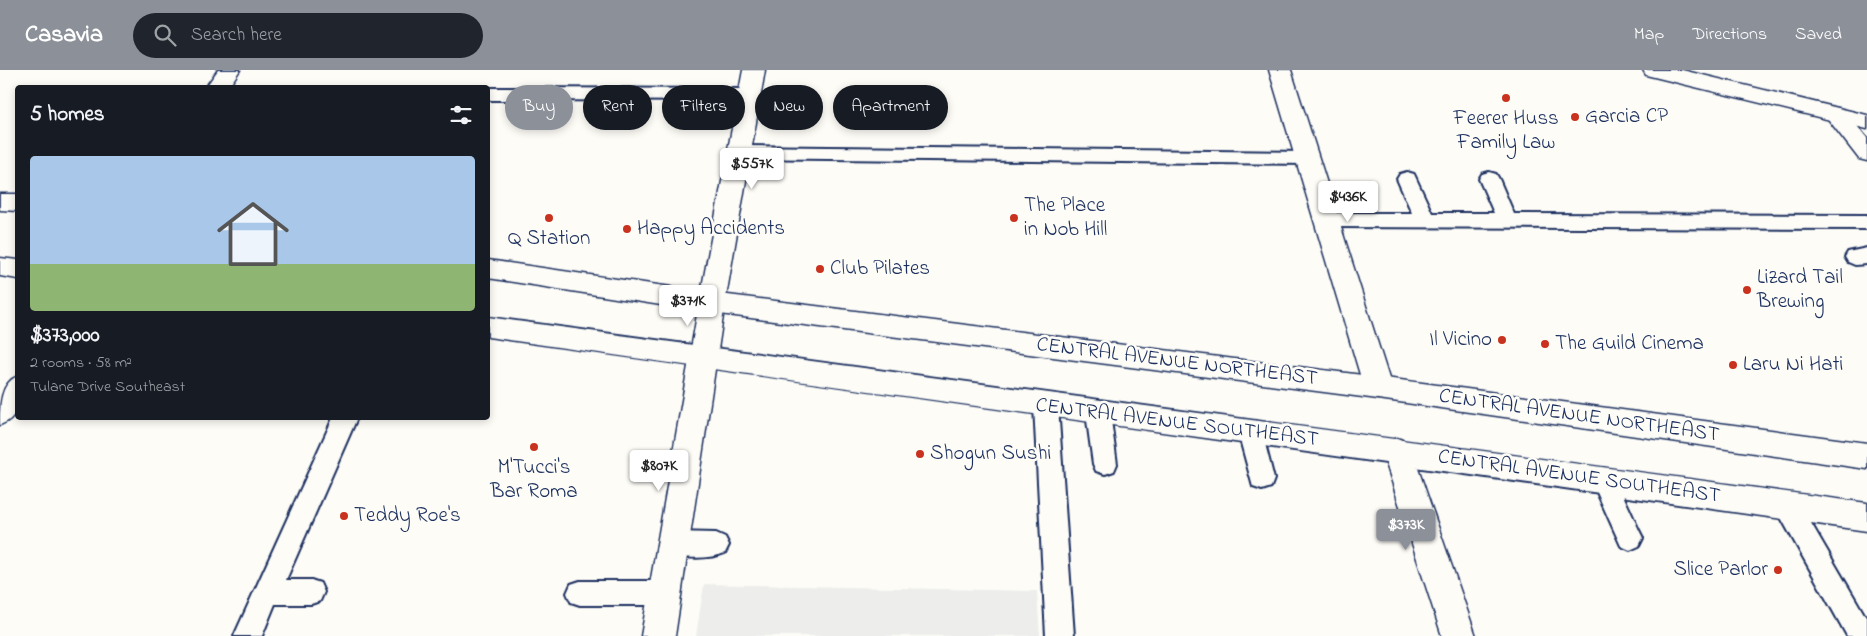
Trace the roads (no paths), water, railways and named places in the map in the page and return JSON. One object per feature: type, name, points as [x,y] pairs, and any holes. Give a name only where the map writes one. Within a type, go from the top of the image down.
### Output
[{"type":"main road","points":[[218,85],[229,70]]},
{"type":"main road","points":[[658,636],[705,357],[712,303],[754,70]]},
{"type":"main road","points":[[1280,70],[1378,388]]},
{"type":"main road","points":[[1654,70],[1867,122]]},
{"type":"main road","points":[[1836,115],[1867,153]]},
{"type":"main road","points":[[0,202],[15,203]]},
{"type":"main road","points":[[0,267],[15,270]]},
{"type":"main road","name":"CENTRAL AVENUE NORTHEAST","points":[[490,269],[712,303],[1378,388],[1867,456]]},
{"type":"main road","name":"CENTRAL AVENUE SOUTHEAST","points":[[490,327],[1046,406],[1397,451],[1867,517]]},
{"type":"main road","points":[[0,413],[15,391]]},
{"type":"main road","points":[[1397,451],[1459,636]]},
{"type":"lane","points":[[490,94],[749,95]]},
{"type":"lane","points":[[739,152],[1307,158]]},
{"type":"lane","points":[[1407,179],[1425,220]]},
{"type":"lane","points":[[1489,179],[1507,221]]},
{"type":"lane","points":[[1326,220],[1867,222]]},
{"type":"lane","points":[[1046,406],[1046,550],[1060,636]]},
{"type":"lane","points":[[1098,413],[1105,464]]},
{"type":"lane","points":[[248,636],[344,420]]},
{"type":"lane","points":[[1250,432],[1262,479]]},
{"type":"lane","points":[[1603,479],[1630,538]]},
{"type":"lane","points":[[1788,507],[1862,636]]},
{"type":"lane","points":[[673,544],[716,546]]},
{"type":"lane","points":[[268,592],[311,592]]},
{"type":"lane","points":[[580,593],[665,593]]},
{"type":"place","name":"Feerer Huss Family Law","points":[[1506,98]]},
{"type":"place","name":"Garcia CP","points":[[1575,117]]},
{"type":"place","name":"Q Station","points":[[549,218]]},
{"type":"place","name":"The Place in Nob Hill","points":[[1014,218]]},
{"type":"place","name":"Happy Accidents","points":[[627,229]]},
{"type":"place","name":"Club Pilates","points":[[820,269]]},
{"type":"place","name":"Lizard Tail Brewing","points":[[1747,290]]},
{"type":"place","name":"Il Vicino","points":[[1502,340]]},
{"type":"place","name":"The Guild Cinema","points":[[1545,344]]},
{"type":"place","name":"Laru Ni Hati","points":[[1733,365]]},
{"type":"place","name":"M'Tucci's Bar Roma","points":[[534,447]]},
{"type":"place","name":"Shogun Sushi","points":[[920,454]]},
{"type":"place","name":"Teddy Roe's","points":[[344,516]]},
{"type":"place","name":"Slice Parlor","points":[[1778,570]]}]
